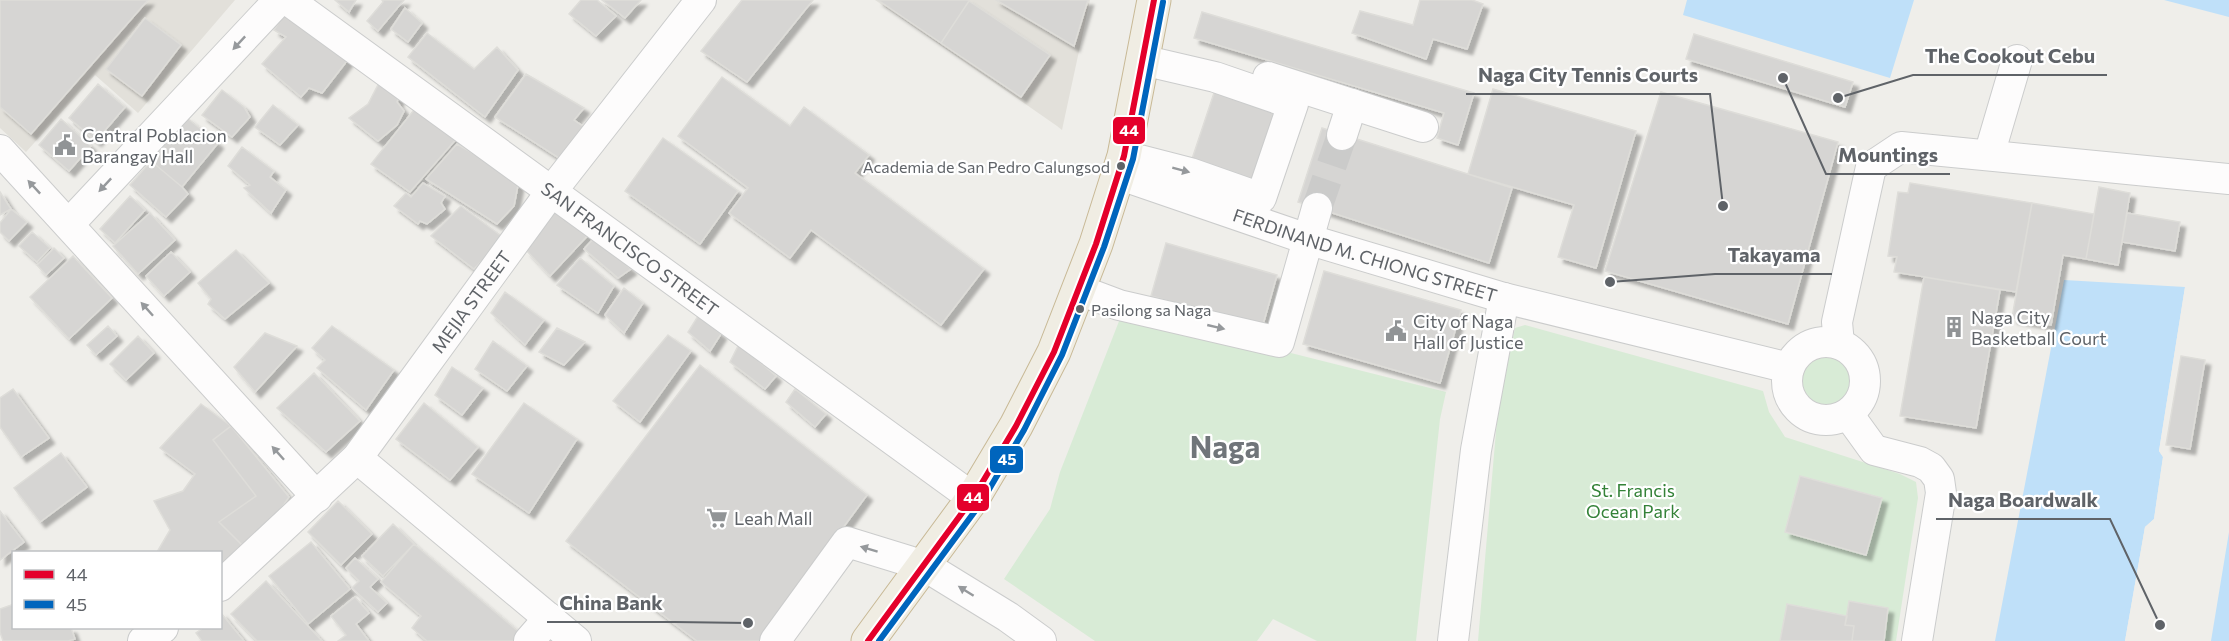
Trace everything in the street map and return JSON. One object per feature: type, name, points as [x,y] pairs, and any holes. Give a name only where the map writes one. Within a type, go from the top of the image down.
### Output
[{"type":"highway","points":[[868,641],[973,498],[1016,426],[1054,352],[1079,290],[1121,165],[1154,0]]},
{"type":"street","points":[[69,224],[279,0]]},
{"type":"street","name":"SAN FRANCISCO STREET","points":[[288,0],[973,498]]},
{"type":"street","name":"MEJIA STREET","points":[[222,584],[357,459],[551,192],[701,0]]},
{"type":"street","points":[[1144,49],[1352,104],[1423,127]]},
{"type":"street","points":[[1121,165],[1190,173],[1261,198],[1293,104],[1215,78],[1144,49]]},
{"type":"street","points":[[1989,155],[2018,60]]},
{"type":"street","points":[[1342,135],[1352,104]]},
{"type":"street","points":[[1839,344],[1838,322],[1871,167],[1901,147],[2229,179]]},
{"type":"street","points":[[0,150],[317,497]]},
{"type":"street","name":"FERDINAND M. CHIONG STREET","points":[[1121,165],[1307,239],[1504,298],[1789,368]]},
{"type":"street","points":[[1079,290],[1119,305],[1279,342],[1317,208]]},
{"type":"street","points":[[1453,641],[1476,450],[1504,298]]},
{"type":"street","points":[[1815,343],[1839,344],[1850,350],[1858,359],[1864,376],[1863,394],[1848,414],[1825,421],[1812,418],[1801,412],[1793,403],[1786,380],[1789,368],[1794,357],[1815,343]]},
{"type":"street","points":[[1848,414],[1874,450],[1920,462],[1931,468],[1939,479],[1941,493],[1917,641]]},
{"type":"street","points":[[357,459],[576,641]]},
{"type":"street","points":[[775,641],[847,542],[925,566],[1008,617],[1041,641]]},
{"type":"street","points":[[528,641],[549,618]]},
{"type":"street","points":[[143,641],[160,629]]},
{"type":"shaded area","points":[[0,0],[235,0],[138,113],[95,75],[26,152],[0,128]]},
{"type":"shaded area","name":"Academia de San Pedro Calungsod","points":[[875,0],[1090,0],[1062,130],[1057,126]]},
{"type":"green space","name":"Pasilong sa Naga","points":[[1123,311],[1446,392],[1440,419],[1416,641],[1317,641],[1273,619],[1257,641],[1095,641],[1004,579],[1050,509],[1060,472]]},
{"type":"green space","name":"St. Francis Ocean Park","points":[[1525,325],[1763,391],[1769,412],[1785,437],[1900,474],[1916,482],[1918,498],[1896,641],[1478,641],[1498,408],[1515,328]]},
{"type":"green space","points":[[1821,354],[1831,354],[1845,362],[1851,371],[1853,381],[1851,391],[1845,400],[1831,408],[1821,408],[1804,396],[1799,386],[1799,376],[1811,359]]},
{"type":"water","points":[[1687,0],[1914,0],[1890,78],[1683,15]]},
{"type":"water","points":[[2164,0],[2229,0],[2229,17]]},
{"type":"water","points":[[2064,280],[2185,287],[2159,451],[2163,457],[2154,519],[2145,527],[2125,641],[1995,641]]},
{"type":"water","points":[[2229,532],[2229,641],[2211,641]]},
{"type":"pier","points":[[2185,287],[2188,288],[2162,450],[2166,457],[2157,520],[2148,528],[2128,641],[2125,641],[2145,527],[2154,519],[2163,457],[2159,451]]},
{"type":"building","points":[[0,0],[148,0],[31,134],[0,107]]},
{"type":"building","points":[[335,0],[356,0],[349,12]]},
{"type":"building","points":[[382,0],[404,0],[378,31],[367,21],[383,2]]},
{"type":"building","points":[[581,0],[597,0],[616,16],[596,36],[569,14]]},
{"type":"building","points":[[602,0],[641,0],[625,18]]},
{"type":"building","points":[[742,0],[813,0],[747,82],[701,51]]},
{"type":"building","points":[[878,0],[968,0],[969,1],[941,43]]},
{"type":"building","points":[[996,0],[1088,0],[1074,46]]},
{"type":"building","points":[[1420,0],[1472,0],[1483,4],[1467,49],[1433,39],[1426,59],[1352,33],[1360,11],[1413,25]]},
{"type":"building","points":[[969,1],[1050,55],[1021,97],[941,43]]},
{"type":"building","points":[[405,8],[422,23],[408,42],[391,29]]},
{"type":"building","points":[[285,12],[350,57],[322,93],[309,88],[301,97],[262,64],[286,37],[274,30]]},
{"type":"building","points":[[1202,12],[1474,93],[1458,145],[1437,138],[1444,113],[1194,38]]},
{"type":"building","points":[[145,18],[181,45],[142,96],[106,69]]},
{"type":"building","points":[[427,33],[474,69],[497,47],[518,70],[485,117],[408,57]]},
{"type":"building","points":[[1694,34],[1853,82],[1845,107],[1686,59]]},
{"type":"building","points":[[526,74],[584,108],[574,120],[587,129],[562,160],[495,117]]},
{"type":"building","points":[[722,77],[790,126],[804,107],[869,155],[855,173],[984,269],[941,325],[811,230],[790,258],[729,213],[748,188],[678,136]]},
{"type":"building","points":[[381,79],[401,92],[397,102],[404,111],[397,125],[378,141],[349,118],[368,104]]},
{"type":"building","points":[[98,84],[125,107],[96,141],[69,118]]},
{"type":"building","points":[[1216,87],[1280,108],[1256,183],[1191,162]]},
{"type":"building","points":[[1493,89],[1636,131],[1596,268],[1558,257],[1574,205],[1468,174]]},
{"type":"building","points":[[222,90],[244,107],[250,117],[232,137],[202,115]]},
{"type":"building","points":[[1661,92],[1838,142],[1788,324],[1605,271]]},
{"type":"building","points":[[273,105],[298,125],[280,145],[255,127]]},
{"type":"building","points":[[417,106],[459,136],[410,192],[371,164]]},
{"type":"building","points":[[186,117],[218,143],[182,187],[151,161]]},
{"type":"building","name":"Central Poblacion Barangay Hall","points":[[61,119],[91,146],[69,171],[39,145]]},
{"type":"building","points":[[1322,128],[1512,188],[1489,263],[1298,202]]},
{"type":"building","points":[[663,138],[738,191],[700,244],[625,191]]},
{"type":"building","points":[[457,144],[519,180],[514,206],[497,224],[426,179]]},
{"type":"building","points":[[242,147],[274,171],[270,177],[286,190],[271,213],[244,188],[250,185],[228,166]]},
{"type":"building","points":[[151,161],[188,194],[166,217],[130,185]]},
{"type":"building","points":[[423,183],[445,196],[441,203],[445,209],[427,224],[420,221],[418,224],[394,206],[406,193],[411,197]]},
{"type":"building","points":[[1910,183],[2032,203],[2016,292],[1894,272],[1897,257],[1888,256],[1898,192],[1908,193]]},
{"type":"building","points":[[2099,187],[2130,193],[2118,265],[2086,259]]},
{"type":"building","points":[[0,192],[11,209],[0,215]]},
{"type":"building","points":[[130,196],[145,210],[115,243],[100,229]]},
{"type":"building","points":[[2032,203],[2094,214],[2086,259],[2063,255],[2051,325],[2012,318]]},
{"type":"building","points":[[461,206],[504,238],[474,269],[431,236]]},
{"type":"building","points":[[555,208],[590,233],[550,276],[526,250]]},
{"type":"building","points":[[11,209],[27,222],[9,241],[0,232],[0,223]]},
{"type":"building","points":[[150,213],[175,240],[138,274],[113,246]]},
{"type":"building","points":[[2127,213],[2180,222],[2175,251],[2122,242]]},
{"type":"building","points":[[32,232],[50,248],[37,262],[19,246]]},
{"type":"building","points":[[595,237],[631,269],[618,278],[584,249]]},
{"type":"building","points":[[1166,243],[1277,275],[1262,328],[1151,296]]},
{"type":"building","points":[[54,248],[64,258],[46,275],[37,265]]},
{"type":"building","points":[[236,250],[269,283],[225,319],[208,304],[211,299],[198,283]]},
{"type":"building","points":[[171,252],[190,272],[164,296],[146,276]]},
{"type":"building","points":[[73,256],[112,298],[69,339],[30,297]]},
{"type":"building","points":[[580,258],[614,286],[598,313],[557,285]]},
{"type":"building","points":[[1324,271],[1461,310],[1440,383],[1303,344]]},
{"type":"building","name":"Naga City Basketball Court","points":[[1924,277],[2000,290],[1976,428],[1900,416]]},
{"type":"building","points":[[624,288],[643,303],[624,333],[605,315]]},
{"type":"building","points":[[505,292],[544,320],[525,345],[491,313]]},
{"type":"building","points":[[698,316],[721,334],[710,351],[688,332]]},
{"type":"building","points":[[108,326],[117,336],[96,355],[87,345]]},
{"type":"building","points":[[332,326],[394,370],[366,410],[317,368],[325,360],[312,348]]},
{"type":"building","points":[[557,328],[585,342],[564,365],[539,352]]},
{"type":"building","points":[[265,333],[297,346],[255,392],[234,367]]},
{"type":"building","points":[[668,335],[691,351],[640,422],[613,401]]},
{"type":"building","points":[[138,336],[154,353],[126,380],[110,364]]},
{"type":"building","points":[[493,341],[527,366],[507,391],[475,369]]},
{"type":"building","points":[[739,344],[776,376],[765,389],[730,362]]},
{"type":"building","points":[[2181,356],[2205,360],[2190,449],[2166,445]]},
{"type":"building","name":"Leah Mall","points":[[700,365],[867,495],[760,641],[697,641],[566,541]]},
{"type":"building","points":[[452,367],[483,388],[462,415],[435,395]]},
{"type":"building","points":[[314,373],[360,421],[326,452],[277,408]]},
{"type":"building","points":[[13,389],[49,438],[21,457],[0,427],[0,398]]},
{"type":"building","points":[[795,389],[826,414],[815,427],[786,402]]},
{"type":"building","points":[[424,403],[478,447],[450,480],[396,439]]},
{"type":"building","points":[[524,403],[577,439],[529,513],[472,474]]},
{"type":"building","points":[[201,404],[231,426],[213,440],[256,496],[219,522],[246,549],[222,569],[222,551],[158,551],[170,530],[154,501],[183,491],[195,474],[160,448]]},
{"type":"building","points":[[231,426],[289,497],[277,515],[246,549],[219,522],[256,496],[213,440]]},
{"type":"building","points":[[61,453],[87,487],[40,522],[14,488]]},
{"type":"building","points":[[1800,476],[1882,498],[1866,555],[1785,532]]},
{"type":"building","points":[[338,501],[372,534],[341,565],[308,532]]},
{"type":"building","points":[[0,511],[24,542],[0,560]]},
{"type":"building","points":[[393,524],[414,544],[383,576],[362,556]]},
{"type":"building","points":[[311,542],[350,589],[308,624],[269,576]]},
{"type":"building","points":[[414,544],[525,637],[521,641],[427,641],[412,628],[421,616],[381,582]]},
{"type":"building","points":[[355,558],[378,579],[370,587],[387,603],[378,612],[352,588],[359,581],[346,568]]},
{"type":"building","points":[[266,581],[322,641],[257,641],[231,614]]},
{"type":"building","points":[[355,597],[369,613],[356,624],[369,641],[338,641],[346,635],[331,616]]},
{"type":"building","points":[[1849,601],[1888,608],[1884,641],[1852,641],[1854,626],[1845,625]]},
{"type":"building","points":[[1787,604],[1847,616],[1845,625],[1854,626],[1852,641],[1780,641]]},
{"type":"building","points":[[12,605],[12,629],[71,629],[75,639],[68,641],[3,641],[0,632],[0,609]]},
{"type":"building","points":[[222,614],[244,641],[202,641],[196,633],[202,629],[222,629]]},
{"type":"tunnel","points":[[1317,208],[1342,135]]},
{"type":"transit line","name":"44","points":[[868,641],[973,498],[1016,426],[1054,352],[1096,244],[1124,156],[1154,0]]},
{"type":"transit line","name":"45","points":[[879,641],[981,503],[1024,430],[1062,355],[1104,247],[1133,159],[1163,2]]},
{"type":"place","name":"Mountings","points":[[1783,78]]},
{"type":"place","name":"The Cookout Cebu","points":[[1838,98]]},
{"type":"place","name":"Central Poblacion Barangay Hall","points":[[65,145]]},
{"type":"place","name":"Academia de San Pedro Calungsod","points":[[1121,166]]},
{"type":"place","name":"Naga City Tennis Courts","points":[[1723,206]]},
{"type":"place","name":"Takayama","points":[[1610,282]]},
{"type":"place","name":"Pasilong sa Naga","points":[[1080,309]]},
{"type":"place","name":"Naga City Basketball Court","points":[[1954,327]]},
{"type":"place","name":"City of Naga Hall of Justice","points":[[1396,331]]},
{"type":"place","name":"Leah Mall","points":[[717,518]]},
{"type":"place","name":"China Bank","points":[[748,623]]},
{"type":"place","name":"Naga Boardwalk","points":[[2160,625]]},
{"type":"district","name":"Naga","points":[[1225,445]]}]
